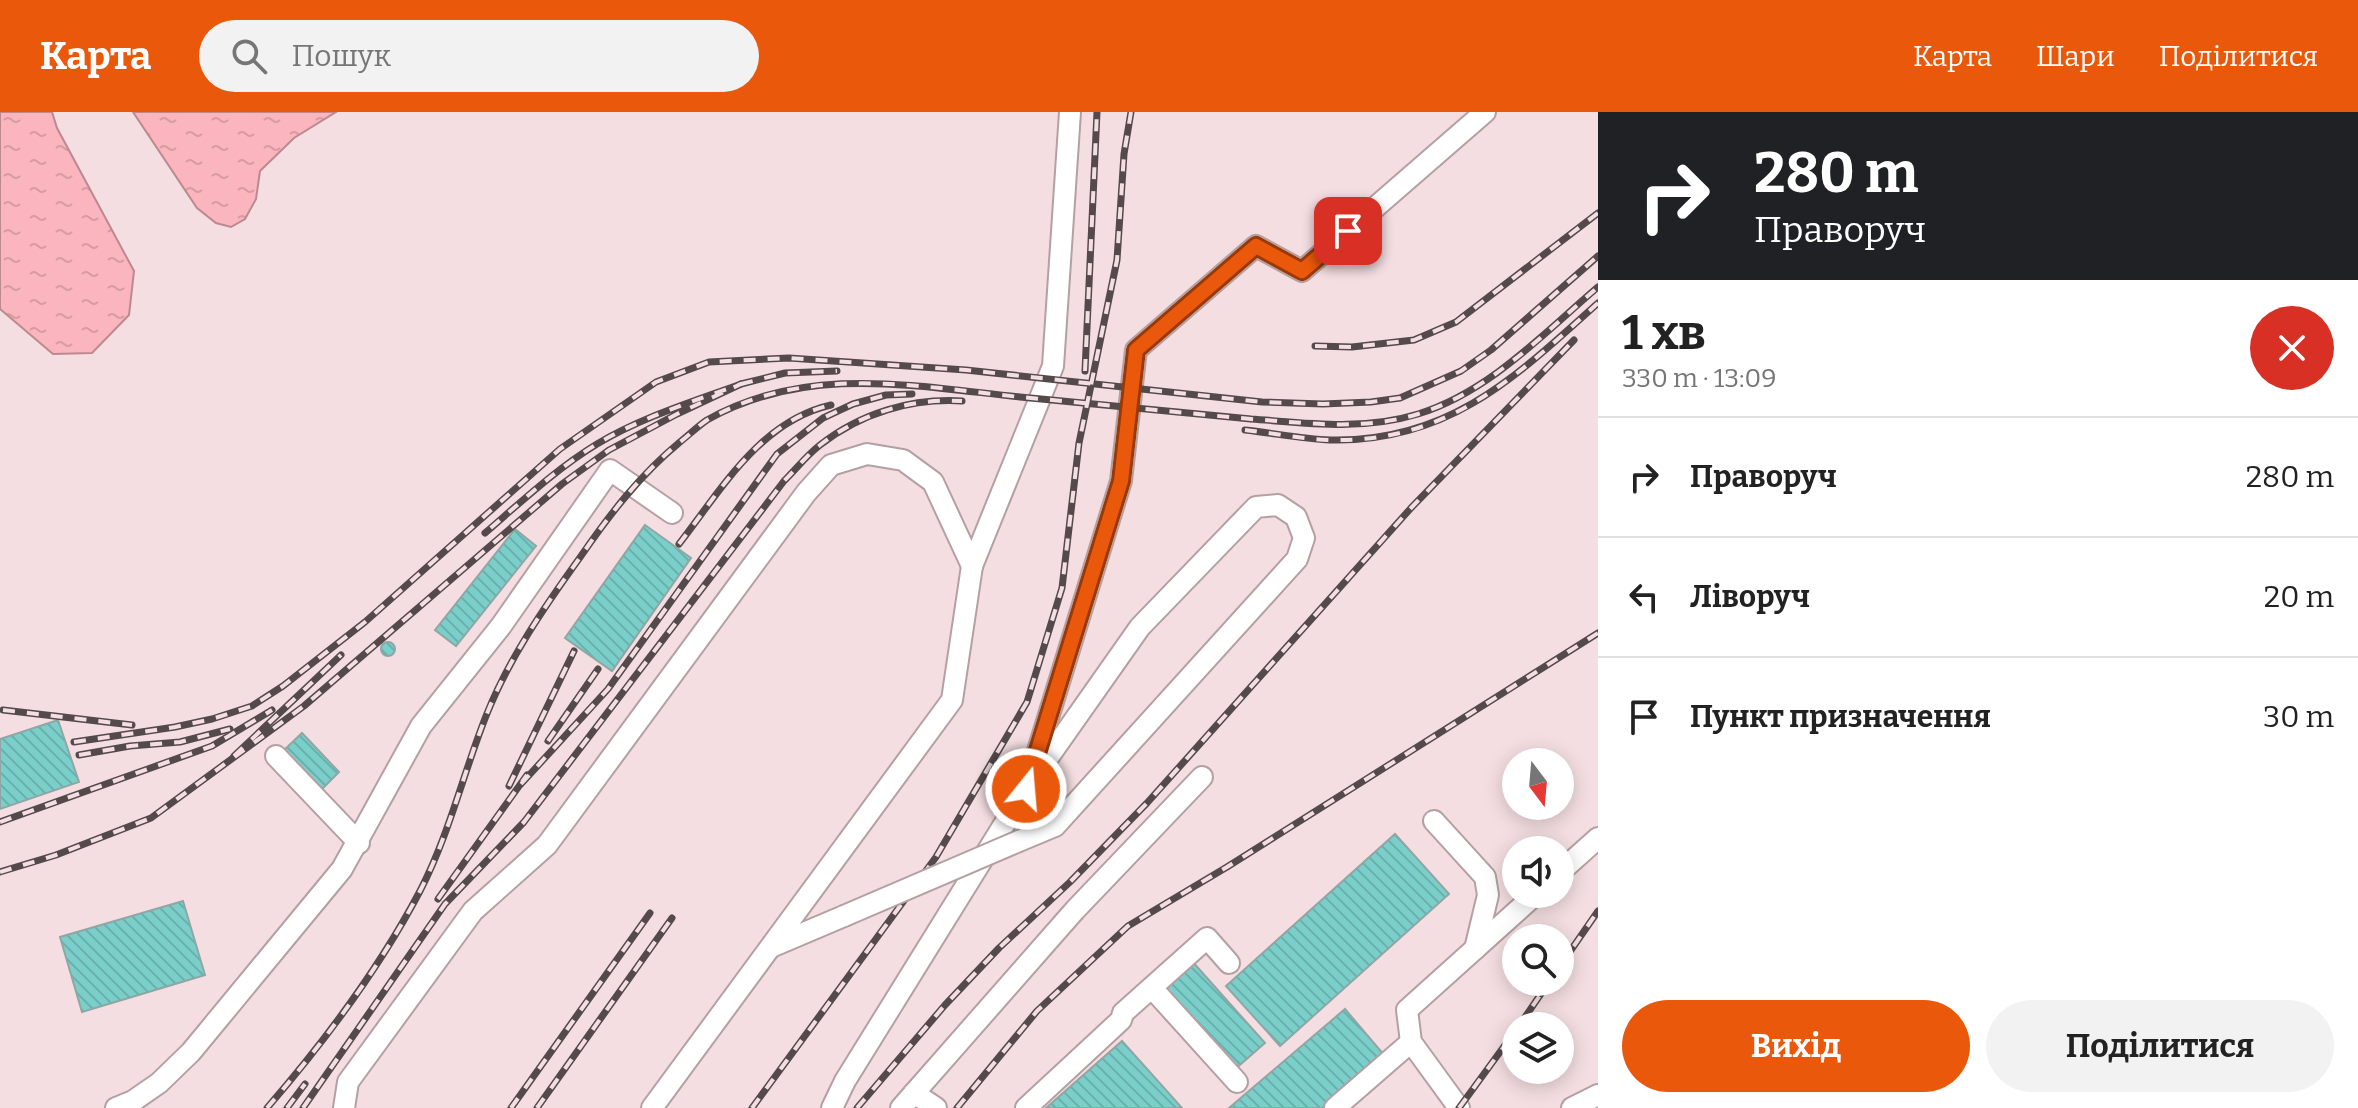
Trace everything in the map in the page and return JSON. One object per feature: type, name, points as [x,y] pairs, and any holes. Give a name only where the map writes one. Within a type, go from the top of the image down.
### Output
[{"type":"lane","points":[[652,1108],[952,700],[972,566],[1053,366],[1070,112]]},
{"type":"lane","points":[[1026,789],[1121,481],[1136,350],[1256,246],[1302,271],[1485,112]]},
{"type":"lane","points":[[344,1108],[348,1082],[473,911],[547,845],[806,493],[831,465],[867,454],[903,460],[933,482],[972,566]]},
{"type":"lane","points":[[116,1108],[133,1101],[159,1083],[191,1052],[342,869],[421,726],[501,626],[610,470],[672,513]]},
{"type":"lane","points":[[770,948],[844,916],[1019,841],[1055,826],[1297,559],[1304,538],[1296,517],[1278,505],[1256,507],[1140,627],[1026,789],[845,1081],[832,1108]]},
{"type":"lane","points":[[276,756],[359,843]]},
{"type":"lane","points":[[936,1108],[907,1100],[1075,910],[1202,777]]},
{"type":"lane","points":[[1434,821],[1485,877],[1488,895],[1475,949]]},
{"type":"lane","points":[[1574,859],[1598,838]]},
{"type":"lane","points":[[1459,1108],[1411,1042],[1407,1010],[1520,908]]},
{"type":"lane","points":[[1026,1108],[1121,1020],[1123,1013],[1207,938],[1229,963]]},
{"type":"lane","points":[[1152,988],[1237,1082]]},
{"type":"lane","points":[[1335,1108],[1411,1042]]},
{"type":"lane","points":[[1572,1108],[1598,1095]]},
{"type":"water","points":[[0,112],[52,112],[57,128],[134,271],[129,315],[92,353],[53,354],[0,309]]},
{"type":"water","points":[[133,112],[336,112],[294,138],[260,171],[256,199],[245,219],[231,227],[216,223],[197,208]]},
{"type":"building","points":[[645,525],[691,558],[612,671],[565,638]]},
{"type":"building","points":[[515,529],[536,546],[456,646],[435,630]]},
{"type":"building","points":[[388,642],[395,649],[388,656],[381,649]]},
{"type":"building","points":[[58,720],[79,782],[0,809],[0,739]]},
{"type":"building","points":[[302,733],[339,772],[320,791],[282,752]]},
{"type":"building","points":[[1395,834],[1449,894],[1280,1046],[1226,986]]},
{"type":"building","points":[[183,901],[205,975],[82,1012],[60,937]]},
{"type":"building","points":[[1191,960],[1265,1043],[1234,1070],[1160,988]]},
{"type":"building","points":[[1345,1009],[1384,1055],[1322,1108],[1229,1108]]},
{"type":"building","points":[[1122,1041],[1182,1108],[1046,1108]]},
{"type":"railway","points":[[1085,371],[1097,112]]},
{"type":"railway","points":[[752,1108],[936,857],[1027,702],[1062,588],[1079,443],[1117,260],[1124,154],[1131,112]]},
{"type":"railway","points":[[1315,346],[1352,347],[1414,340],[1456,322],[1598,213]]},
{"type":"railway","points":[[74,742],[175,727],[252,706],[283,686],[365,622],[560,449],[656,382],[709,362],[789,358],[966,370],[1262,402],[1371,402],[1400,398],[1461,371],[1491,350],[1598,256]]},
{"type":"railway","points":[[267,1108],[350,1004],[404,920],[439,848],[495,695],[541,613],[626,496],[665,455],[707,420],[745,402],[783,391],[861,383],[1293,422],[1376,423],[1418,414],[1444,404],[1492,377],[1598,287]]},
{"type":"railway","points":[[1245,430],[1330,440],[1372,438],[1410,430],[1445,417],[1508,380],[1598,303]]},
{"type":"railway","points":[[857,1108],[945,1005],[1147,803],[1411,508],[1574,340]]},
{"type":"railway","points":[[741,384],[785,373],[837,371]]},
{"type":"railway","points":[[0,872],[56,855],[151,818],[304,706],[562,484],[609,450],[741,384],[614,434],[553,475],[485,533]]},
{"type":"railway","points":[[521,784],[608,689],[777,454],[823,418],[853,404],[886,395],[912,394]]},
{"type":"railway","points":[[303,1108],[445,904],[524,822],[784,481],[820,445],[852,424],[905,405],[962,401]]},
{"type":"railway","points":[[679,544],[744,460],[763,442],[806,413],[831,405]]},
{"type":"railway","points":[[957,1108],[1037,1011],[1128,926],[1598,633]]},
{"type":"railway","points":[[509,786],[574,651]]},
{"type":"railway","points":[[234,756],[341,655]]},
{"type":"railway","points":[[548,741],[598,669]]},
{"type":"railway","points":[[3,710],[132,725]]},
{"type":"railway","points":[[0,822],[212,746],[272,710]]},
{"type":"railway","points":[[79,755],[130,746],[180,742],[230,729]]},
{"type":"railway","points":[[438,899],[527,775]]},
{"type":"railway","points":[[1574,946],[1598,911]]},
{"type":"railway","points":[[511,1108],[650,913]]},
{"type":"railway","points":[[537,1108],[672,918]]},
{"type":"railway","points":[[1529,1012],[1539,996]]},
{"type":"railway","points":[[1459,1108],[1502,1049]]},
{"type":"railway","points":[[287,1108],[305,1084]]},
{"type":"route","points":[[1026,789],[1121,481],[1136,350],[1256,246],[1302,271],[1348,231]]}]
